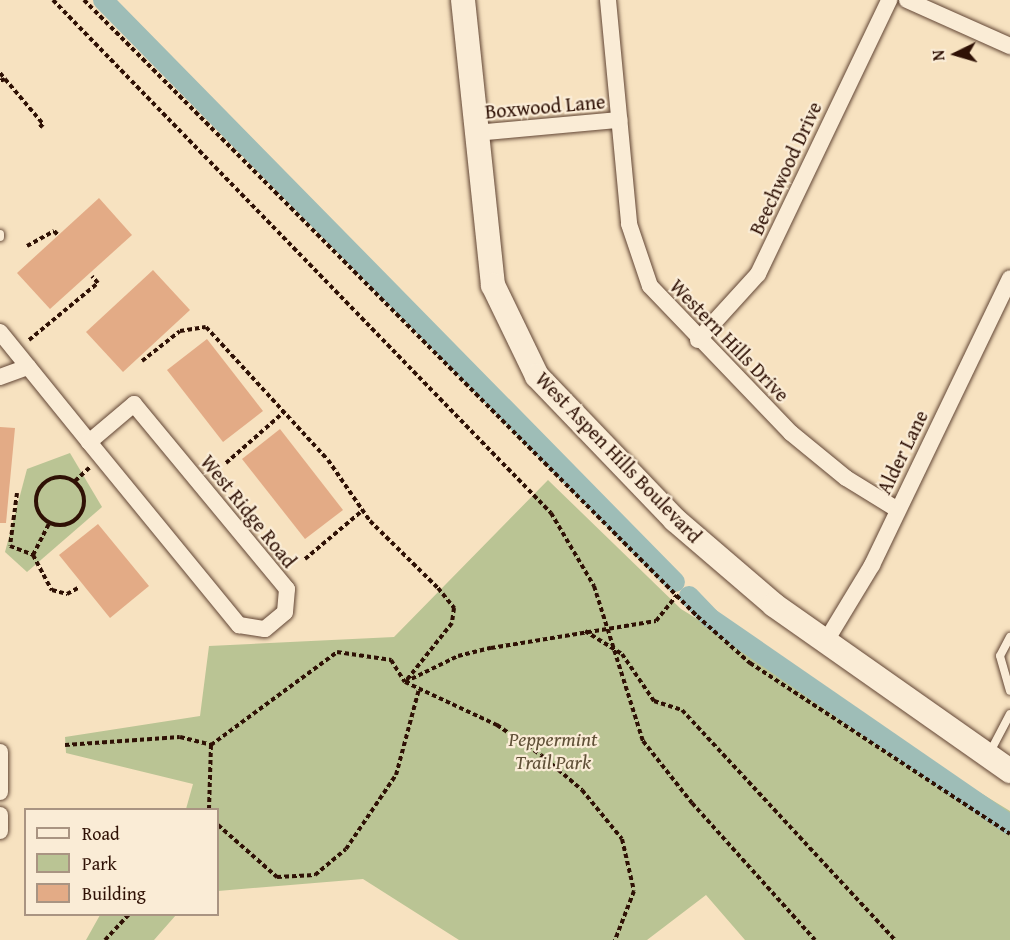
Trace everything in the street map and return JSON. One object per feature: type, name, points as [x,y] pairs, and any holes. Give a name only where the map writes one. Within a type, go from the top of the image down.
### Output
[{"type":"street","name":"West Aspen Hills Boulevard","points":[[464,0],[475,133],[493,285],[537,376],[675,520],[826,641],[1010,771]]},
{"type":"street","name":"Western Hills Drive","points":[[608,0],[619,120],[637,257],[659,299],[799,440],[898,510]]},
{"type":"street","name":"Beechwood Drive","points":[[698,340],[758,274],[889,0]]},
{"type":"street","points":[[907,0],[1010,46]]},
{"type":"street","name":"Boxwood Lane","points":[[475,133],[619,120]]},
{"type":"street","name":"Alder Lane","points":[[826,641],[898,510],[1010,278]]},
{"type":"street","name":"West Ridge Road","points":[[0,332],[89,442],[239,625],[265,629],[285,612],[286,589],[134,404],[89,442]]},
{"type":"street","points":[[0,377],[28,367]]},
{"type":"street","points":[[0,792],[1,754]]},
{"type":"street","points":[[0,815],[0,831]]},
{"type":"lane","points":[[1010,637],[1000,656],[1010,691]]},
{"type":"lane","points":[[988,756],[1010,714]]},
{"type":"path","points":[[53,0],[551,513],[574,545],[607,625],[617,651],[643,741],[692,804],[815,940]]},
{"type":"path","points":[[84,0],[676,595],[750,663],[1010,834]]},
{"type":"path","points":[[0,73],[2,80],[43,124],[39,128]]},
{"type":"path","points":[[27,246],[54,231],[58,235]]},
{"type":"path","points":[[29,340],[98,283],[92,276]]},
{"type":"path","points":[[142,361],[180,331],[206,327],[235,352],[283,413],[328,460],[363,510],[454,608],[452,623],[405,682]]},
{"type":"path","points":[[226,463],[283,413]]},
{"type":"path","points":[[75,481],[90,467]]},
{"type":"path","points":[[51,478],[75,481],[83,494],[78,517],[65,525],[50,524],[35,504],[39,488],[51,478]]},
{"type":"path","points":[[17,493],[10,546],[33,555],[52,590],[67,594],[78,588]]},
{"type":"path","points":[[305,559],[363,510]]},
{"type":"path","points":[[33,555],[50,524]]},
{"type":"path","points":[[405,682],[458,656],[607,625],[656,621],[676,595]]},
{"type":"path","points":[[584,631],[617,651],[654,701],[682,710],[895,940]]},
{"type":"path","points":[[211,746],[337,652],[391,660],[405,682],[496,725],[542,755],[582,790],[622,839],[634,891],[615,940]]},
{"type":"path","points":[[219,826],[278,877],[315,875],[346,849],[396,775],[419,689]]},
{"type":"path","points":[[65,745],[180,737],[211,746]]},
{"type":"path","points":[[209,808],[211,746]]},
{"type":"path","points":[[105,940],[128,916]]},
{"type":"green space","points":[[70,453],[102,507],[27,572],[5,552],[27,469]]},
{"type":"green space","name":"Peppermint Trail Park","points":[[548,480],[681,609],[1010,811],[1010,940],[745,940],[706,895],[647,940],[459,940],[363,879],[219,891],[219,808],[186,808],[193,784],[66,753],[65,737],[200,716],[209,646],[394,637]]},
{"type":"green space","points":[[99,916],[175,916],[154,940],[86,940]]},
{"type":"building","points":[[99,198],[132,235],[50,309],[17,273]]},
{"type":"building","points":[[153,270],[190,310],[123,372],[86,332]]},
{"type":"building","points":[[207,339],[263,411],[223,442],[167,370]]},
{"type":"building","points":[[0,427],[15,428],[6,523],[0,523]]},
{"type":"building","points":[[280,429],[343,510],[305,539],[242,459]]},
{"type":"building","points":[[98,524],[149,586],[110,618],[59,555]]},
{"type":"waterway","points":[[103,0],[675,582]]},
{"type":"waterway","points":[[689,596],[710,618],[1010,825]]}]
